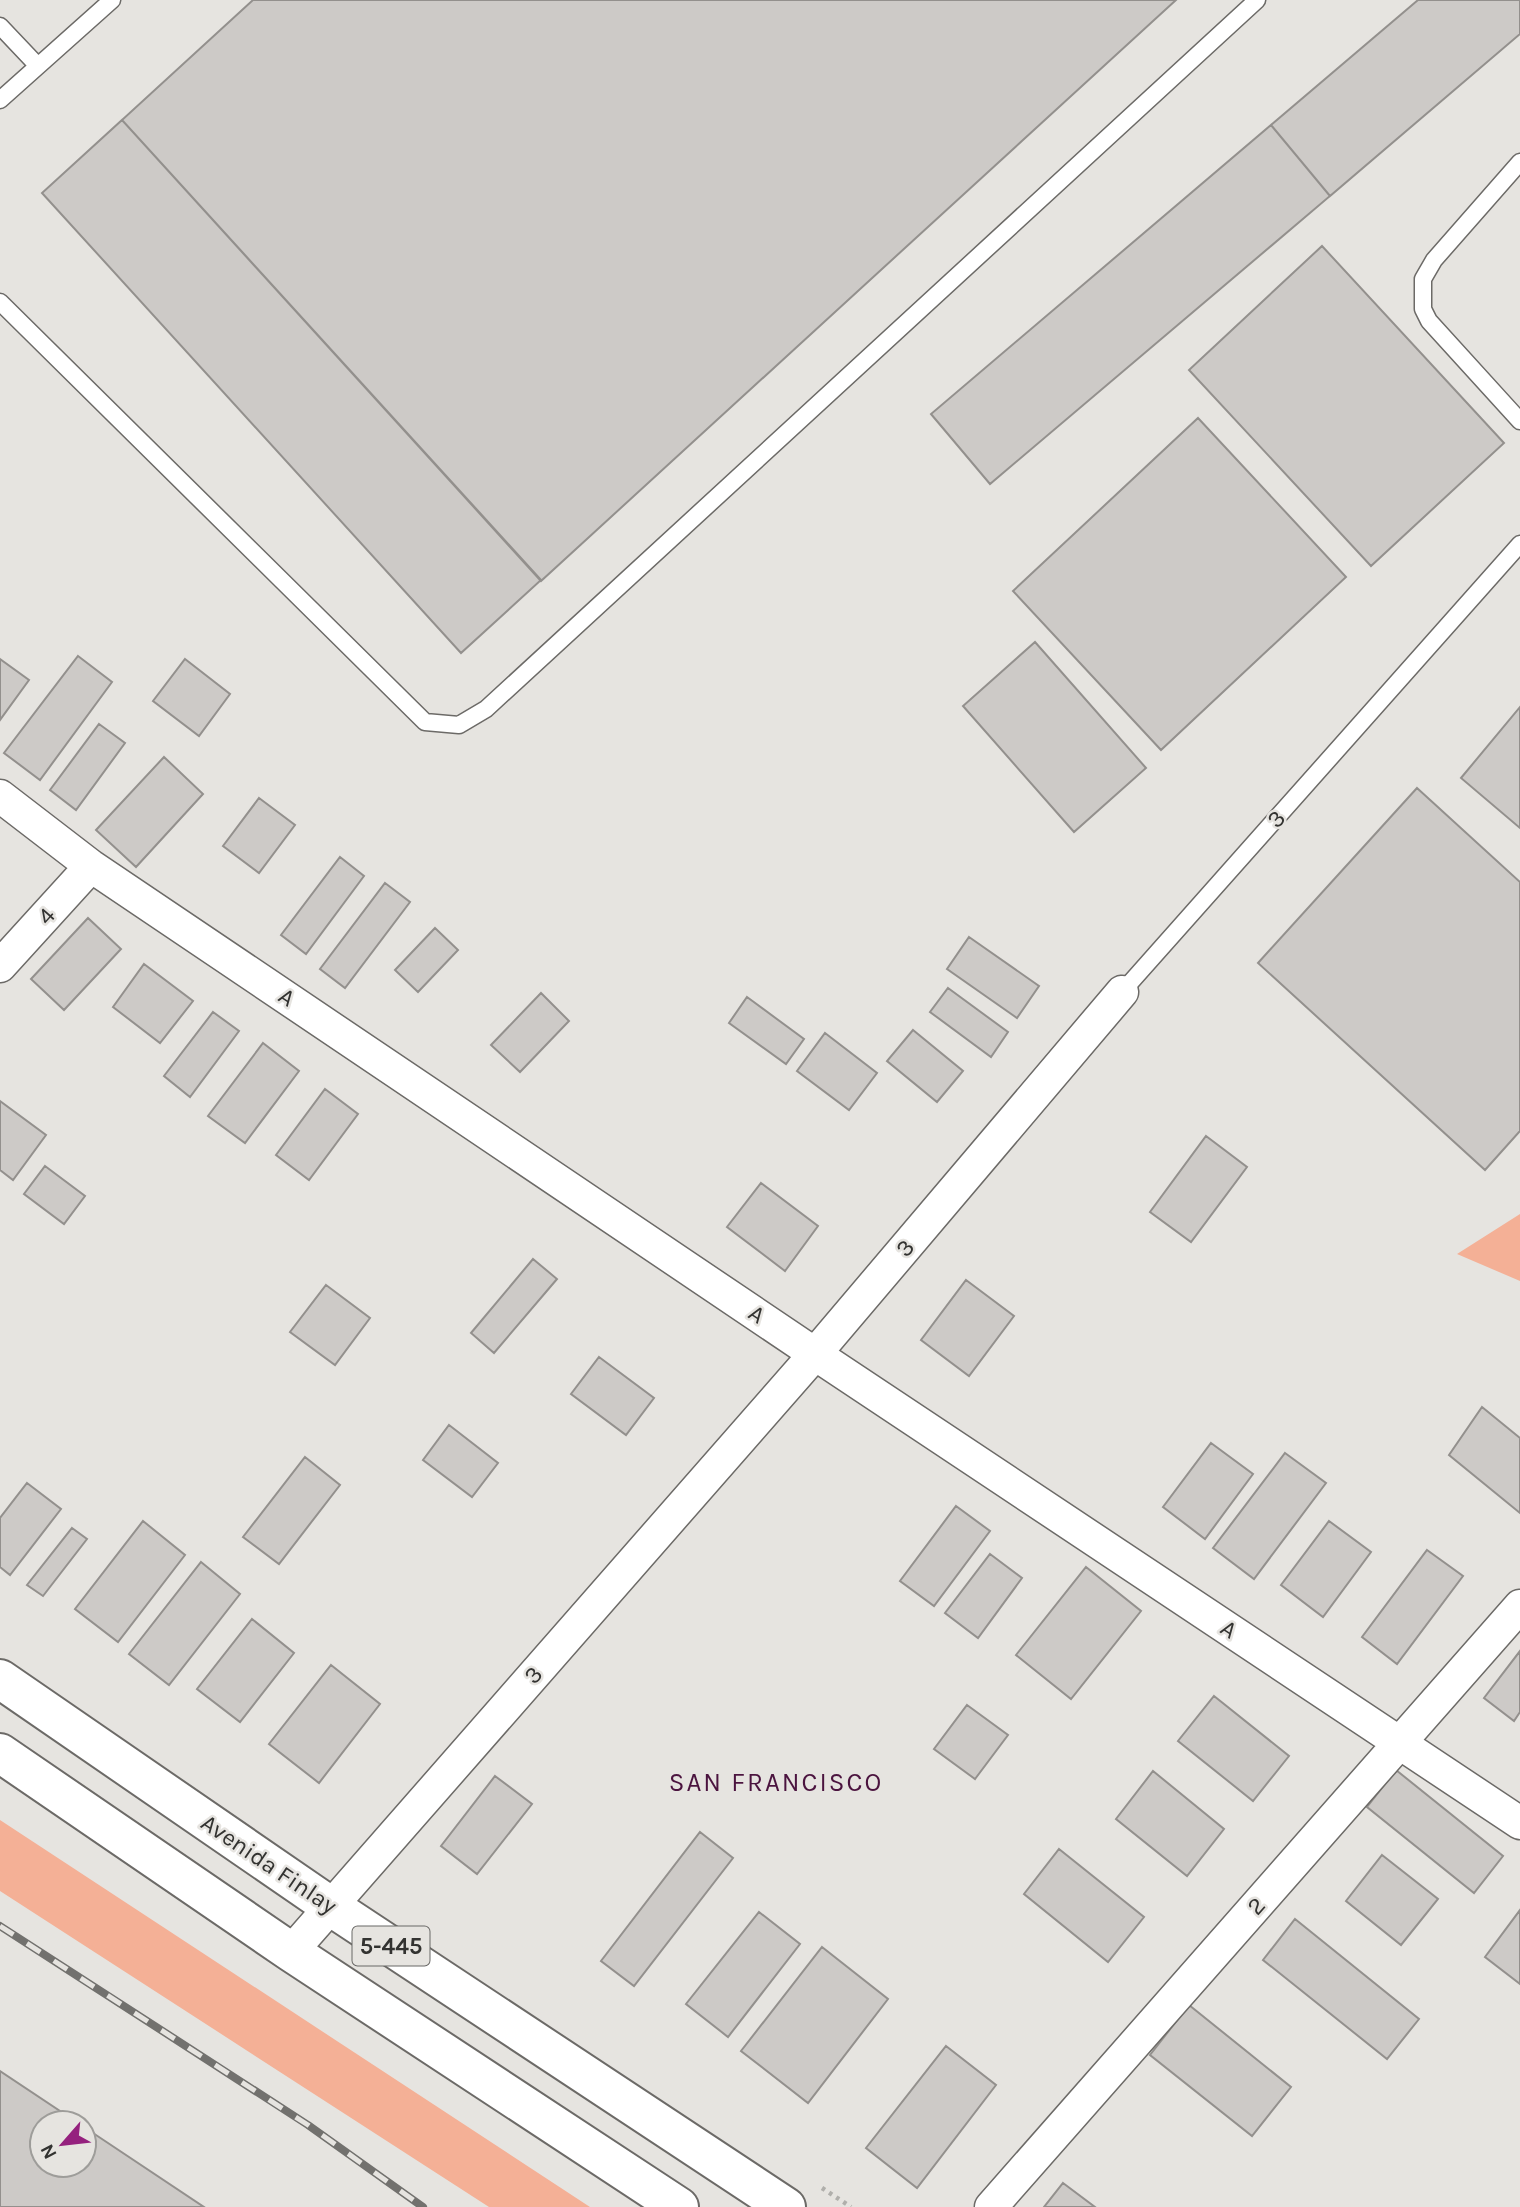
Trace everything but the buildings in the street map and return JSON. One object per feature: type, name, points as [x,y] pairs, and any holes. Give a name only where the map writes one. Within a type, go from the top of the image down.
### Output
[{"type":"highway","name":"Avenida Finlay","points":[[0,1679],[330,1906],[786,2207]]},
{"type":"highway","name":"5-445","points":[[0,1753],[291,1952],[679,2207]]},
{"type":"street","name":"A","points":[[0,796],[92,866],[815,1354],[1520,1823]]},
{"type":"street","name":"4","points":[[0,966],[92,866]]},
{"type":"street","name":"3","points":[[291,1952],[815,1354],[1122,992]]},
{"type":"street","name":"2","points":[[991,2207],[1520,1605]]},
{"type":"lane","points":[[0,100],[112,0]]},
{"type":"lane","points":[[0,302],[425,722],[459,725],[486,709],[1257,0]]},
{"type":"lane","points":[[0,26],[37,65]]},
{"type":"lane","points":[[1520,162],[1434,260],[1423,279],[1422,294],[1423,309],[1429,321],[1520,421]]},
{"type":"lane","name":"3","points":[[1122,992],[1520,544]]},
{"type":"shaded area","points":[[1520,1214],[1520,1281],[1457,1254]]},
{"type":"shaded area","points":[[0,1820],[590,2207],[489,2207],[0,1891]]},
{"type":"railway","points":[[0,1926],[308,2125],[423,2207]]},
{"type":"district","name":"SAN FRANCISCO","points":[[776,1782]]}]
